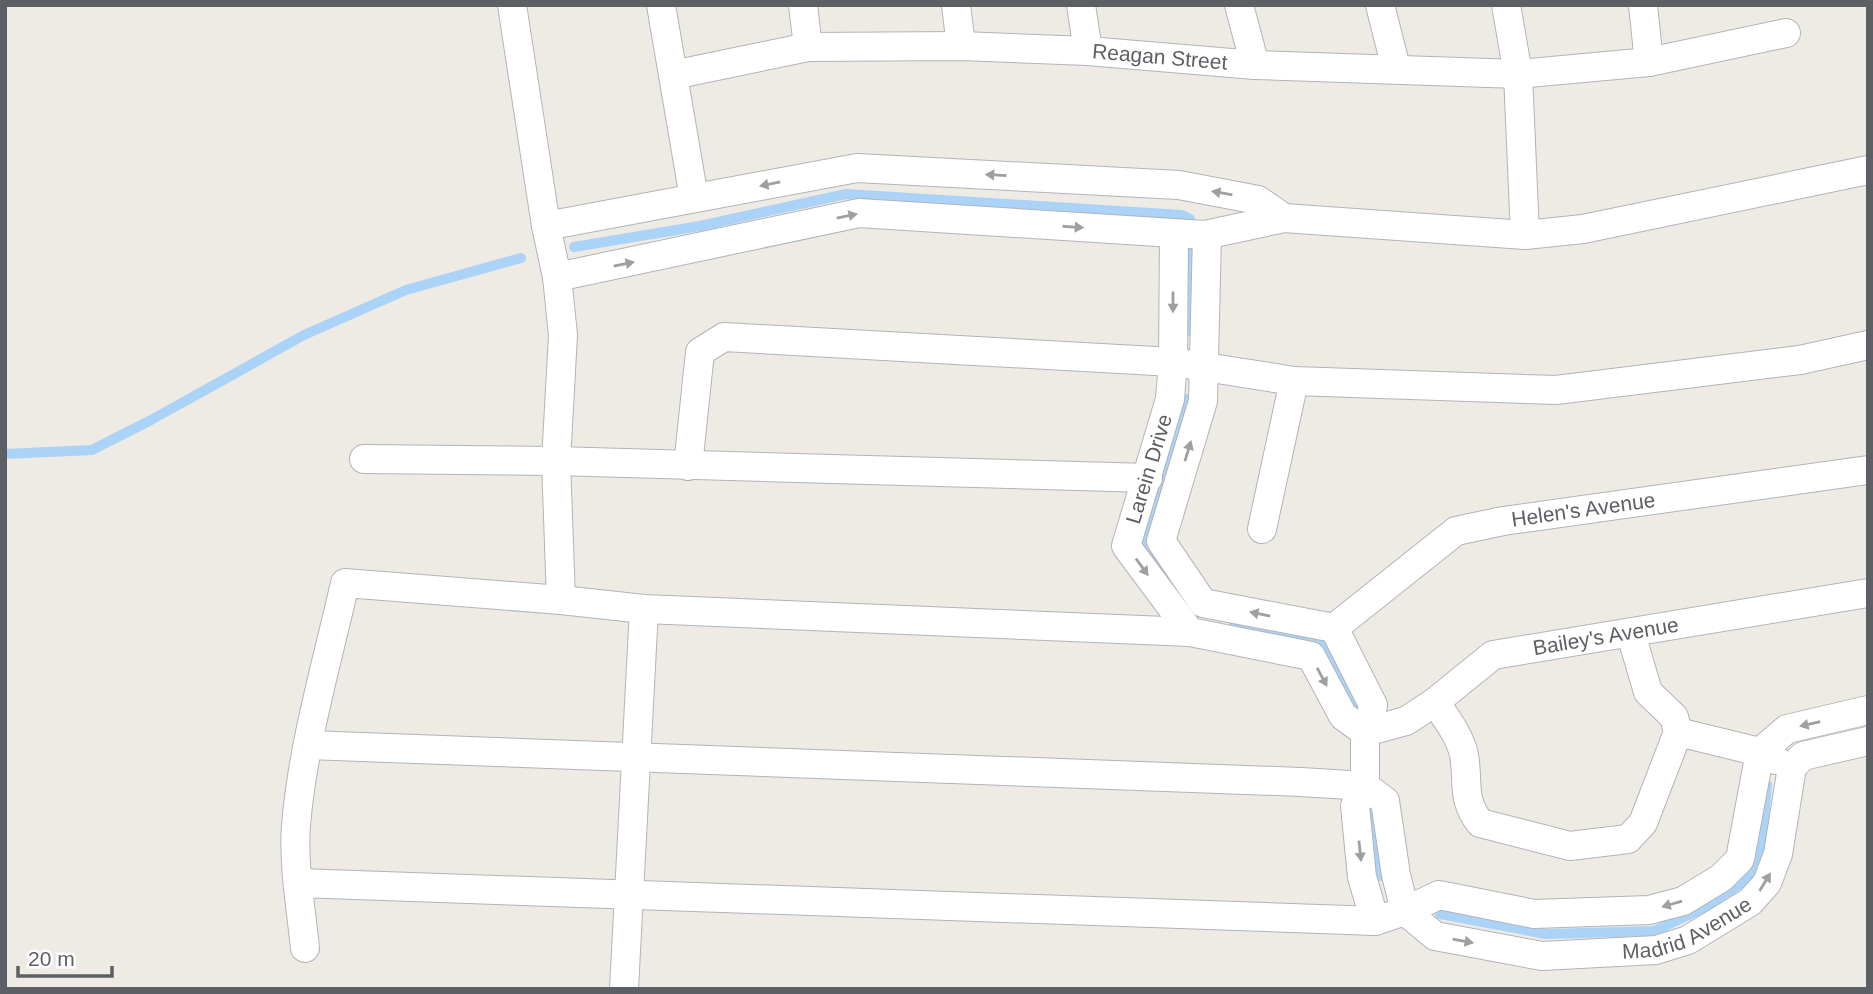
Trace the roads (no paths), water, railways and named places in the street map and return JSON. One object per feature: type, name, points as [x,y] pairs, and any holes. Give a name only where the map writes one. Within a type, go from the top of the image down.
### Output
[{"type":"street","points":[[512,5],[546,226],[557,277],[563,335],[556,461],[561,600]]},
{"type":"street","points":[[661,5],[694,198]]},
{"type":"street","points":[[803,5],[808,47]]},
{"type":"street","points":[[956,5],[961,46]]},
{"type":"street","points":[[1081,5],[1088,51]]},
{"type":"street","points":[[1240,5],[1255,65]]},
{"type":"street","points":[[1380,5],[1396,68]]},
{"type":"street","points":[[1506,5],[1518,74],[1525,235]]},
{"type":"street","points":[[1643,5],[1649,62]]},
{"type":"street","name":"Reagan Street","points":[[673,75],[808,47],[961,46],[1088,51],[1255,65],[1518,74],[1649,62],[1786,33]]},
{"type":"street","points":[[546,226],[857,167],[1180,186],[1258,200],[1283,218]]},
{"type":"street","points":[[557,277],[859,213],[1175,234],[1206,235],[1283,218],[1525,235],[1583,229],[1868,170]]},
{"type":"street","name":"Larein Drive","points":[[1175,234],[1170,399],[1126,546],[1190,632]]},
{"type":"street","name":"Larein Drive","points":[[1206,235],[1206,368],[1203,401],[1161,541],[1203,603],[1334,628]]},
{"type":"street","points":[[688,466],[700,352],[724,337],[1173,362],[1294,381],[1556,390],[1800,360],[1868,345]]},
{"type":"street","points":[[1262,529],[1294,381]]},
{"type":"street","points":[[364,459],[556,461],[1148,478]]},
{"type":"street","name":"Helen's Avenue","points":[[1334,628],[1457,531],[1503,521],[1868,470]]},
{"type":"street","points":[[305,948],[296,827],[307,745],[345,583],[644,609],[1190,632],[1311,656],[1343,716],[1364,732]]},
{"type":"street","name":"Bailey's Avenue","points":[[1364,732],[1406,721],[1435,702],[1493,655],[1868,593]]},
{"type":"street","points":[[624,989],[644,609]]},
{"type":"street","points":[[1334,628],[1373,705],[1364,732],[1365,786],[1355,806],[1362,877],[1375,921]]},
{"type":"street","points":[[1435,702],[1455,732],[1464,753],[1469,808],[1480,823],[1570,846],[1628,839],[1643,823],[1678,732],[1674,717],[1648,692],[1631,634]]},
{"type":"street","points":[[299,883],[1375,921],[1439,895],[1534,914],[1649,910],[1683,901],[1721,878],[1740,859],[1759,752],[1787,729],[1868,710]]},
{"type":"street","points":[[1678,732],[1759,752],[1792,767],[1804,756],[1868,741]]},
{"type":"street","points":[[307,745],[1365,786],[1385,801],[1396,875],[1405,911]]},
{"type":"street","name":"Madrid Avenue","points":[[1405,911],[1436,936],[1542,956],[1656,950],[1688,940],[1750,902],[1767,883],[1778,854],[1792,767]]},
{"type":"waterway","points":[[574,247],[700,226],[846,194],[1182,215],[1190,219],[1190,331]]},
{"type":"waterway","points":[[5,454],[92,450],[304,335],[406,290],[521,258]]},
{"type":"waterway","points":[[1176,589],[1144,544],[1187,399]]},
{"type":"waterway","points":[[1234,623],[1320,642],[1353,704]]},
{"type":"waterway","points":[[1440,914],[1546,934],[1654,931],[1704,908],[1753,875],[1761,849],[1767,785]]},
{"type":"waterway","points":[[1370,809],[1380,876]]}]
